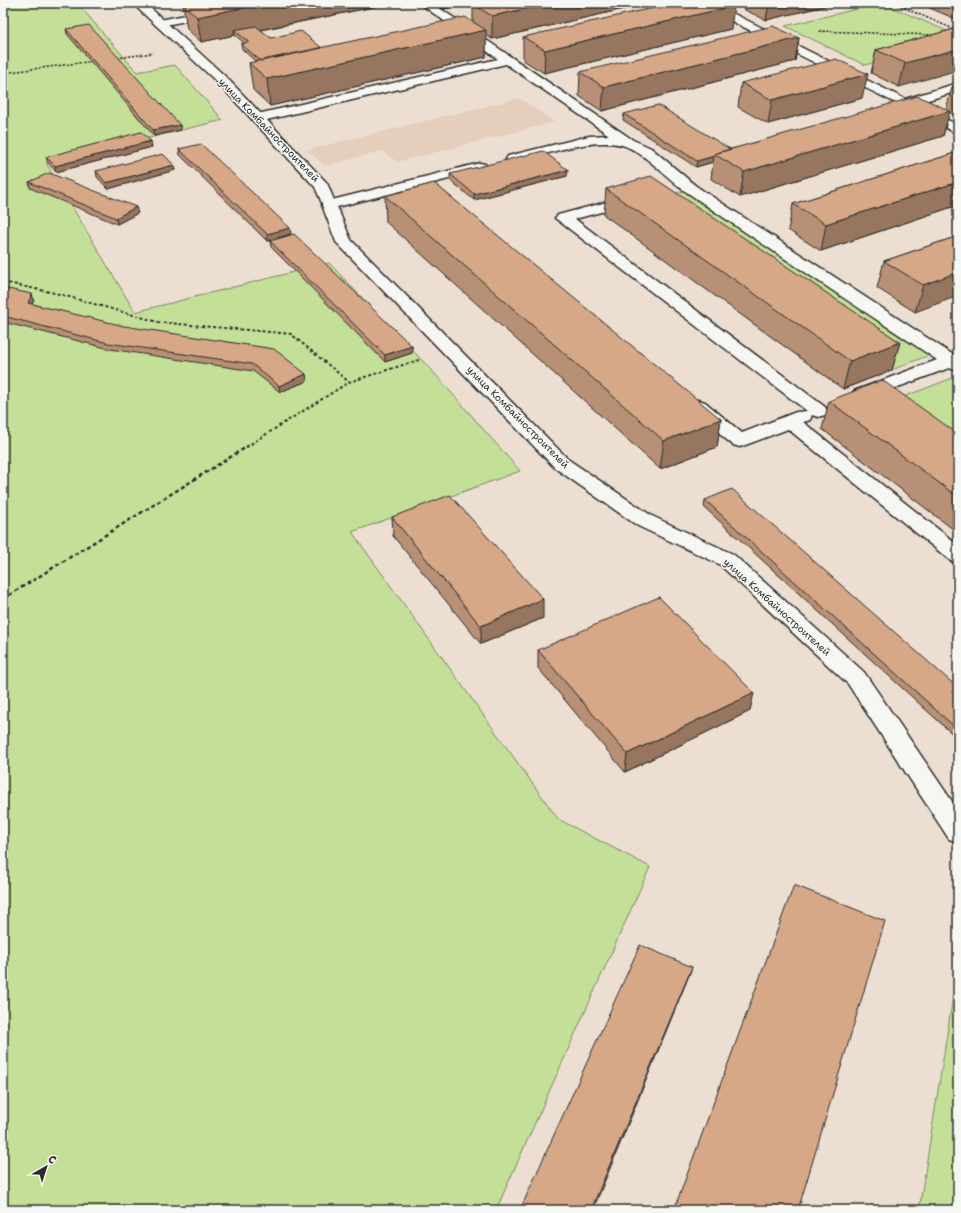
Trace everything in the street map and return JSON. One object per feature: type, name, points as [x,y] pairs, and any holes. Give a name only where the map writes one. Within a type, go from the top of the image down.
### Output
[{"type":"street","name":"улица Комбайностроителей","points":[[138,3],[222,80],[322,186],[344,242],[562,464],[645,521],[726,559],[856,678],[958,831]]},
{"type":"street","points":[[160,23],[265,3]]},
{"type":"street","points":[[425,3],[627,142],[646,151],[676,186],[954,363]]},
{"type":"street","points":[[703,3],[958,130]]},
{"type":"street","points":[[258,118],[508,60]]},
{"type":"street","points":[[904,103],[958,87]]},
{"type":"street","points":[[329,204],[436,185],[494,164],[589,140],[608,139],[627,142]]},
{"type":"street","points":[[646,195],[563,218],[832,405]]},
{"type":"street","points":[[685,395],[740,441],[832,405],[954,363]]},
{"type":"street","points":[[790,421],[958,556]]},
{"type":"path","points":[[892,3],[958,31]]},
{"type":"path","points":[[813,31],[934,35]]},
{"type":"path","points":[[113,58],[187,48]]},
{"type":"path","points":[[3,73],[97,61]]},
{"type":"path","points":[[3,282],[59,294],[158,322],[291,334],[349,382]]},
{"type":"path","points":[[3,600],[349,382],[450,351]]},
{"type":"shaded area","points":[[519,98],[555,122],[397,162],[383,151],[325,166],[307,150]]},
{"type":"green space","points":[[3,3],[77,3],[137,72],[175,65],[223,120],[46,163],[135,312],[329,263],[435,374],[520,471],[352,532],[558,819],[650,867],[496,1210],[3,1210]]},
{"type":"green space","points":[[882,3],[958,36],[958,40],[865,65],[785,26]]},
{"type":"green space","points":[[691,189],[937,352],[892,370],[649,201]]},
{"type":"green space","points":[[958,376],[958,470],[874,408]]},
{"type":"green space","points":[[958,965],[958,1210],[919,1210]]},
{"type":"building","points":[[266,3],[197,17],[183,4]]},
{"type":"building","points":[[552,3],[492,16],[473,4]]},
{"type":"building","points":[[675,3],[727,3],[734,6],[545,50],[523,37]]},
{"type":"building","points":[[465,17],[486,30],[267,79],[249,63]]},
{"type":"building","points":[[89,25],[180,125],[153,130],[66,29]]},
{"type":"building","points":[[256,26],[271,38],[301,31],[322,48],[261,61],[241,44],[249,42],[234,30]]},
{"type":"building","points":[[773,26],[799,38],[604,87],[580,72]]},
{"type":"building","points":[[958,28],[958,49],[905,63],[876,50]]},
{"type":"building","points":[[836,59],[868,74],[772,100],[741,83]]},
{"type":"building","points":[[958,85],[958,89],[952,87]]},
{"type":"building","points":[[918,96],[950,111],[744,172],[714,154]]},
{"type":"building","points":[[658,105],[730,149],[697,161],[624,114]]},
{"type":"building","points":[[141,132],[151,141],[55,166],[46,157]]},
{"type":"building","points":[[201,144],[290,228],[267,234],[179,149]]},
{"type":"building","points":[[543,151],[568,170],[474,194],[450,174]]},
{"type":"building","points":[[958,152],[958,182],[826,224],[793,204]]},
{"type":"building","points":[[163,154],[174,165],[106,183],[96,171]]},
{"type":"building","points":[[49,173],[136,207],[116,218],[29,182]]},
{"type":"building","points":[[651,176],[900,342],[850,361],[606,189]]},
{"type":"building","points":[[434,183],[721,419],[664,441],[385,196]]},
{"type":"building","points":[[294,234],[412,346],[385,355],[270,241]]},
{"type":"building","points":[[958,236],[958,272],[923,285],[884,261]]},
{"type":"building","points":[[3,288],[32,294],[28,303],[124,326],[274,349],[306,374],[279,386],[252,364],[108,343],[3,316]]},
{"type":"building","points":[[882,380],[958,434],[958,497],[829,401]]},
{"type":"building","points":[[732,489],[958,688],[958,730],[705,500]]},
{"type":"building","points":[[450,495],[543,599],[481,626],[392,517]]},
{"type":"building","points":[[659,597],[754,693],[627,754],[538,650]]},
{"type":"building","points":[[794,885],[885,921],[798,1210],[674,1210]]},
{"type":"building","points":[[640,945],[692,967],[591,1210],[520,1210]]}]
